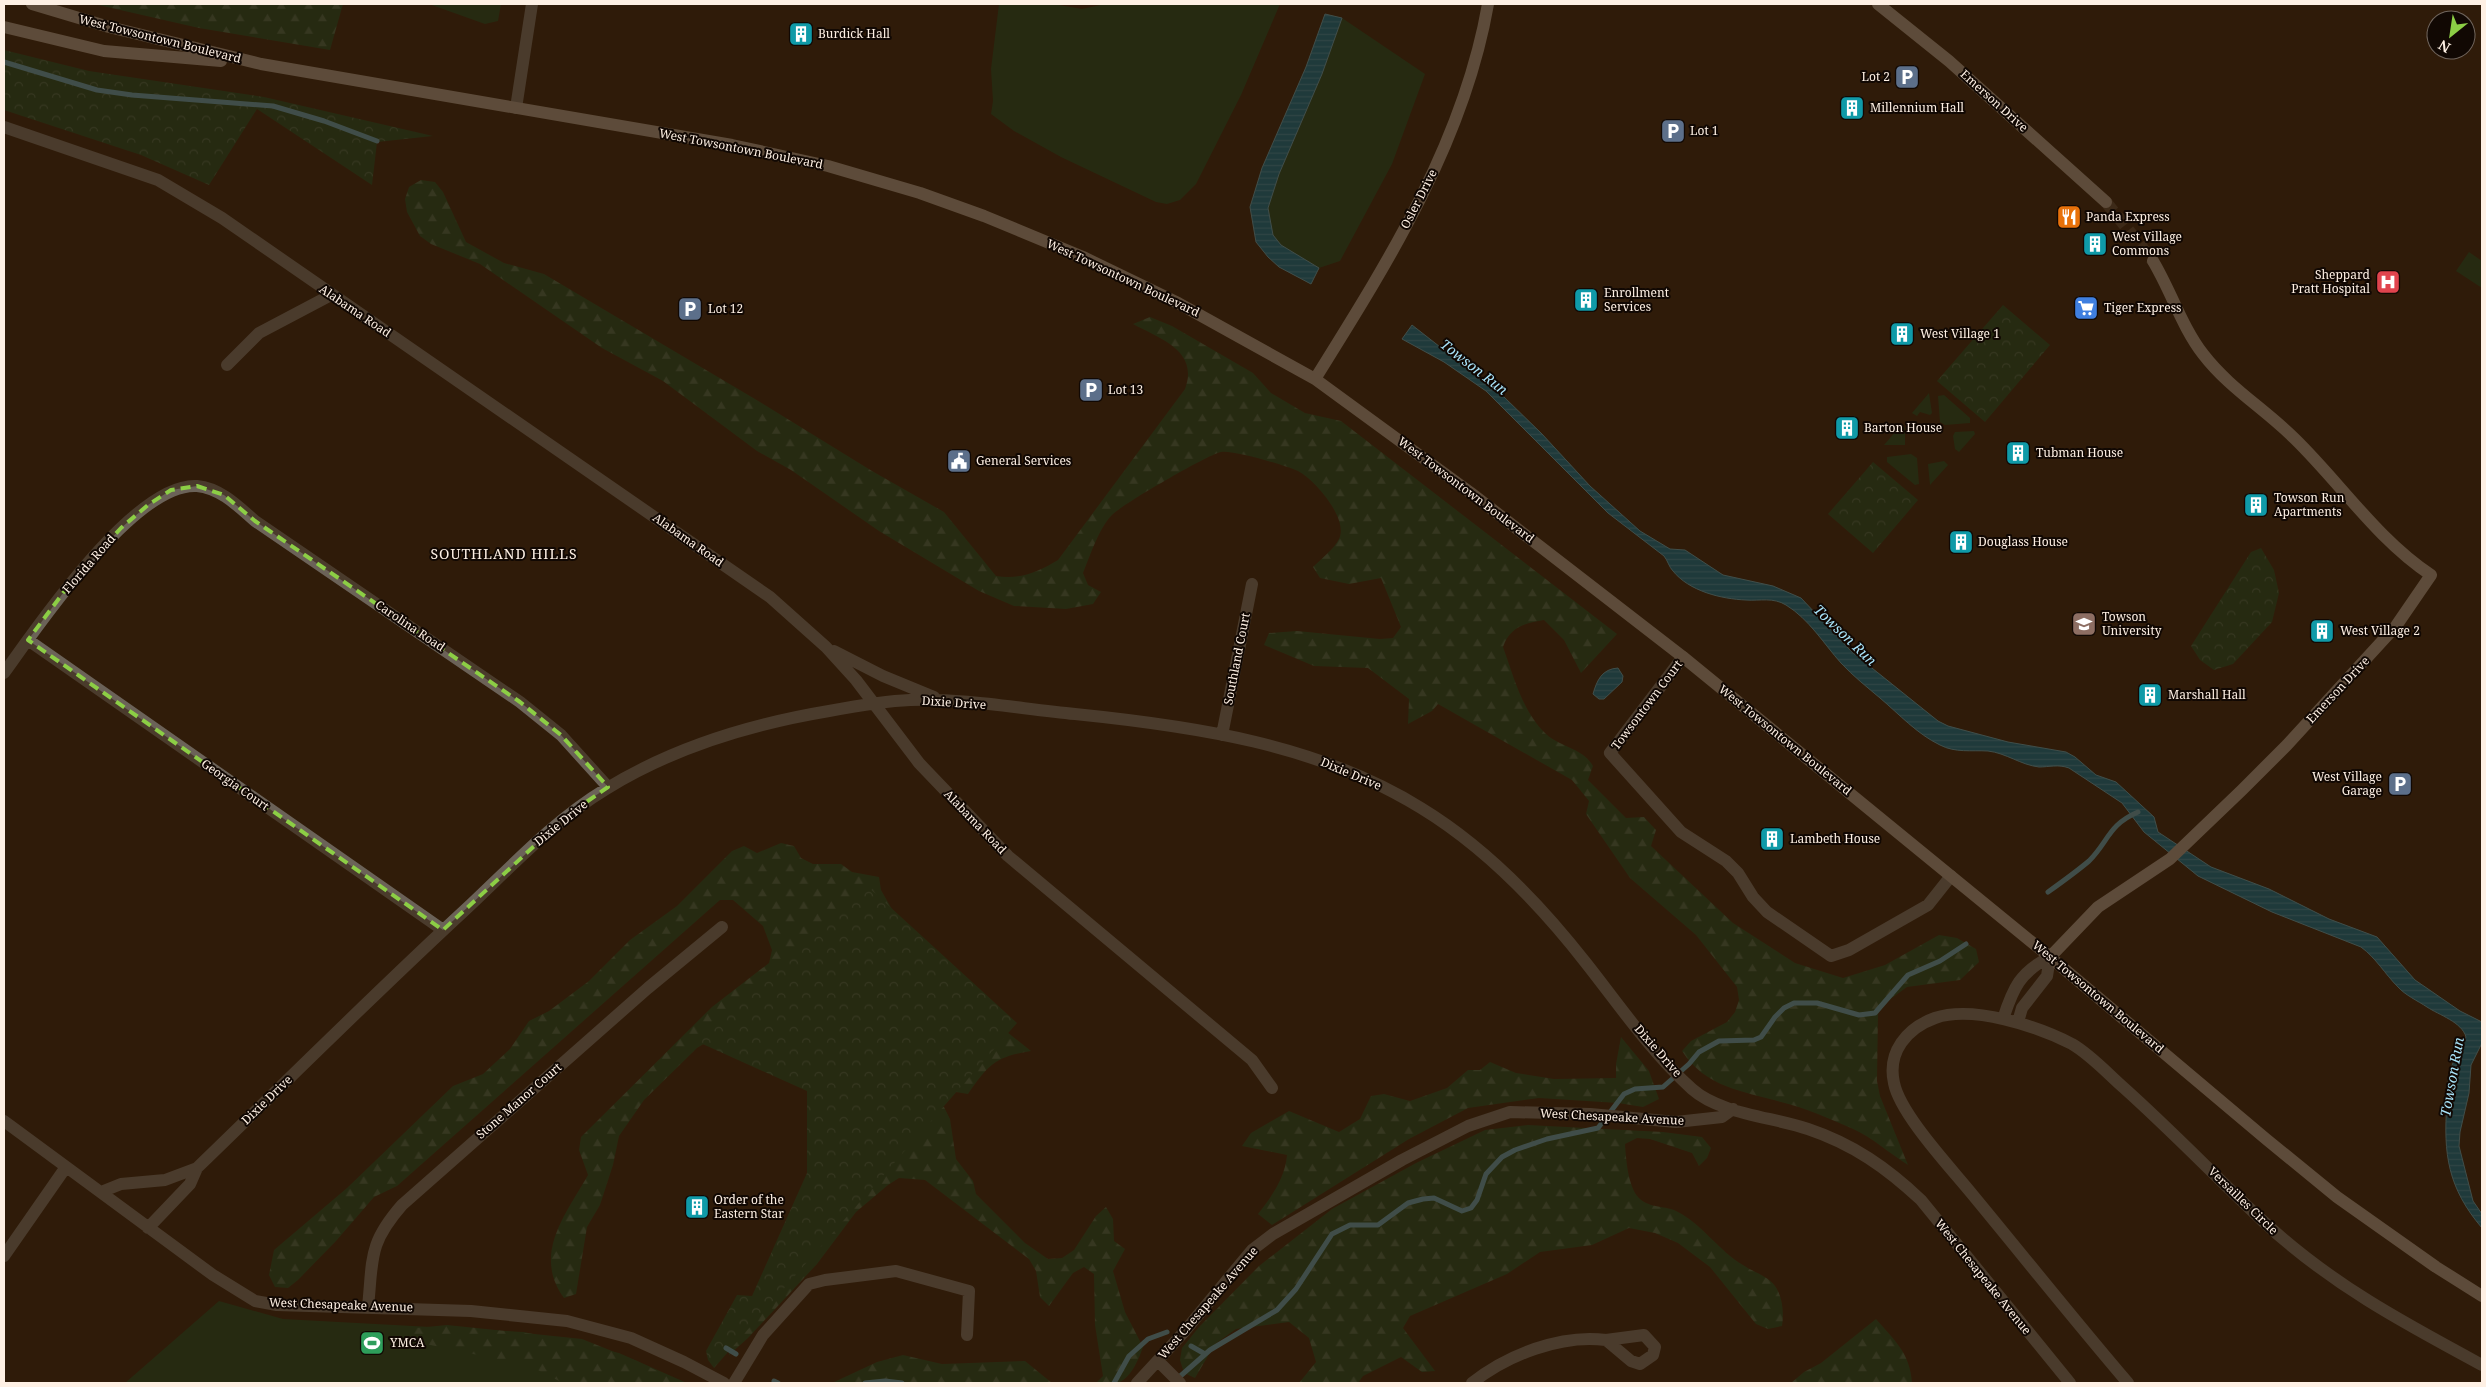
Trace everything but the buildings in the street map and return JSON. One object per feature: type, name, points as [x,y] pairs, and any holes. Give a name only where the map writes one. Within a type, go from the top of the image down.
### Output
[{"type":"main road","name":"West Towsontown Boulevard","points":[[32,4],[109,27],[261,64],[789,157],[920,193],[1034,236],[1127,277],[1218,324],[1315,379],[1471,493],[1684,657],[2050,957],[2337,1197],[2428,1262],[2482,1296]]},
{"type":"main road","name":"Osler Drive","points":[[1315,379],[1394,249],[1431,177],[1448,139],[1465,90],[1488,4]]},
{"type":"main road","name":"Emerson Drive","points":[[1878,4],[1949,61],[2106,202]]},
{"type":"main road","name":"West Towsontown Boulevard","points":[[4,27],[104,51],[261,64]]},
{"type":"main road","name":"Emerson Drive","points":[[2050,957],[2098,907],[2170,859],[2287,745],[2351,677],[2404,616],[2431,575],[2388,541],[2294,438],[2214,368],[2191,335],[2153,261]]},
{"type":"street","points":[[516,108],[532,4]]},
{"type":"street","name":"Alabama Road","points":[[4,126],[158,180],[222,218],[770,597],[826,647],[874,703],[919,763],[1008,856],[1252,1060],[1272,1088]]},
{"type":"street","points":[[227,365],[258,333],[331,295]]},
{"type":"street","name":"Florida Road","points":[[4,673],[72,581],[121,528],[148,505],[171,490],[197,486]]},
{"type":"street","name":"Carolina Road","points":[[197,486],[224,495],[255,521],[520,702],[561,736],[608,787]]},
{"type":"street","name":"Southland Court","points":[[1222,735],[1252,584]]},
{"type":"street","name":"Georgia Court","points":[[28,640],[443,930]]},
{"type":"street","points":[[826,647],[883,676],[941,700]]},
{"type":"street","name":"Towsontown Court","points":[[1684,657],[1610,754],[1681,832],[1726,861],[1738,873],[1753,897],[1767,912],[1831,956],[1849,950],[1928,905],[1951,876]]},
{"type":"street","name":"Dixie Drive","points":[[148,1228],[190,1184],[197,1168],[443,930],[569,814],[608,787],[679,752],[730,733],[781,719],[874,703],[941,700],[1126,719],[1222,735],[1302,753],[1369,780],[1422,808],[1474,846],[1552,921],[1636,1027],[1673,1070],[1703,1098],[1733,1109]]},
{"type":"street","name":"Stone Manor Court","points":[[368,1307],[374,1246],[385,1225],[402,1205],[648,988],[722,928]]},
{"type":"street","points":[[2003,1019],[2014,987],[2035,964],[2050,957]]},
{"type":"street","points":[[2018,1022],[2022,1008],[2047,976],[2050,957]]},
{"type":"street","name":"Versailles Circle","points":[[2128,1383],[1937,1151],[1900,1103],[1892,1069],[1899,1044],[1906,1034],[1918,1025],[1944,1015],[1955,1014],[2003,1019],[2018,1022],[2073,1045],[2149,1110],[2263,1221],[2312,1264],[2342,1286],[2482,1365]]},
{"type":"street","name":"West Chesapeake Avenue","points":[[1137,1383],[1252,1250],[1273,1234],[1384,1170],[1468,1126],[1510,1112],[1590,1114],[1676,1122],[1722,1117],[1733,1109],[1774,1119],[1834,1139],[1857,1149],[1894,1175],[1921,1200],[2070,1383]]},
{"type":"street","name":"West Chesapeake Avenue","points":[[4,1121],[213,1275],[255,1301],[277,1305],[368,1307],[508,1314],[567,1321],[631,1338],[724,1383]]},
{"type":"street","points":[[4,1256],[66,1167]]},
{"type":"street","name":"Dixie Drive","points":[[101,1192],[121,1184],[165,1180],[197,1168]]},
{"type":"street","points":[[734,1383],[763,1335],[809,1284],[825,1280],[896,1271],[968,1291],[967,1335]]},
{"type":"street","points":[[1472,1383],[1483,1374],[1540,1346],[1570,1338],[1587,1337],[1606,1340]]},
{"type":"street","points":[[1158,1361],[1180,1383]]},
{"type":"highlighted area","points":[[197,486],[224,495],[255,521],[520,702],[561,735],[608,787],[569,814],[443,930],[28,640],[72,581],[121,528],[148,505],[171,490]]},
{"type":"green space","points":[[94,4],[343,4],[330,50],[199,28]]},
{"type":"green space","points":[[429,4],[501,4],[498,21],[485,24]]},
{"type":"green space","points":[[999,4],[1053,4],[1082,9],[1105,4],[1280,4],[1241,95],[1196,184],[1180,200],[1167,204],[1156,202],[1061,157],[1014,131],[991,114],[993,101],[991,69]]},
{"type":"green space","points":[[1342,18],[1425,74],[1392,164],[1340,261],[1319,268],[1281,245],[1273,235],[1268,208],[1279,174],[1322,74]]},
{"type":"green space","points":[[4,50],[89,71],[264,97],[433,136],[377,142],[372,185],[257,109],[209,185],[141,155],[4,110]]},
{"type":"green space","points":[[421,180],[435,182],[443,192],[466,242],[504,263],[544,274],[872,471],[944,512],[996,576],[1021,576],[1058,560],[1185,389],[1188,376],[1187,365],[1182,356],[1165,341],[1133,324],[1150,317],[1172,326],[1253,373],[1271,393],[1305,413],[1341,421],[1617,634],[1581,673],[1564,640],[1544,620],[1514,630],[1503,647],[1520,693],[1538,725],[1546,734],[1589,760],[1593,766],[1588,780],[1626,818],[1644,817],[1656,830],[1651,846],[1733,923],[1795,963],[1843,978],[1885,965],[1939,935],[1957,938],[1976,949],[1979,962],[1960,980],[1907,987],[1885,1003],[1878,1014],[1877,1081],[1880,1096],[1908,1165],[1867,1136],[1853,1129],[1799,1107],[1726,1086],[1702,1073],[1692,1063],[1682,1051],[1691,1041],[1727,1022],[1735,1012],[1739,1000],[1737,987],[1696,935],[1630,878],[1586,814],[1589,801],[1572,780],[1438,704],[1432,711],[1408,724],[1409,699],[1368,668],[1314,666],[1264,645],[1269,633],[1297,631],[1380,639],[1393,638],[1401,627],[1381,578],[1349,584],[1320,578],[1313,567],[1337,543],[1341,531],[1339,521],[1329,501],[1321,491],[1298,471],[1237,453],[1221,452],[1213,455],[1147,491],[1112,515],[1107,521],[1095,542],[1083,573],[1088,585],[1101,592],[1093,604],[1066,609],[1014,606],[979,591],[879,531],[791,470],[757,451],[663,381],[602,348],[480,264],[431,244],[420,236],[407,212],[405,199],[409,187]]},
{"type":"green space","points":[[2469,252],[2482,261],[2482,288],[2456,271]]},
{"type":"green space","points":[[2003,305],[2050,345],[1985,422],[1937,381]]},
{"type":"green space","points":[[1929,393],[1932,413],[1930,415],[1920,412],[1917,416],[1912,413]]},
{"type":"green space","points":[[1944,395],[1970,418],[1970,423],[1945,425],[1940,422],[1938,396]]},
{"type":"green space","points":[[1902,424],[1905,428],[1905,445],[1884,445]]},
{"type":"green space","points":[[1974,431],[1975,434],[1959,452],[1955,449],[1953,436],[1955,432]]},
{"type":"green space","points":[[1911,454],[1917,458],[1919,484],[1915,485],[1887,462],[1887,457]]},
{"type":"green space","points":[[1944,461],[1948,465],[1930,485],[1928,464]]},
{"type":"green space","points":[[1873,462],[1918,500],[1873,553],[1828,514]]},
{"type":"green space","points":[[2261,548],[2274,570],[2279,593],[2272,622],[2233,664],[2214,670],[2200,660],[2191,646],[2251,552]]},
{"type":"green space","points":[[781,843],[794,846],[801,858],[813,864],[841,864],[852,872],[879,877],[881,890],[897,918],[756,1012],[697,1048],[644,1100],[619,1136],[613,1165],[600,1205],[587,1227],[576,1294],[564,1298],[555,1282],[551,1266],[552,1250],[562,1219],[588,1175],[579,1150],[581,1137],[712,1007],[769,963],[772,950],[763,926],[733,900],[720,900],[397,1186],[374,1197],[336,1241],[298,1280],[288,1288],[275,1287],[269,1275],[274,1250],[347,1188],[453,1086],[483,1074],[510,1049],[529,1021],[549,1011],[589,981],[630,940],[677,906],[732,851],[744,846],[757,853]]},
{"type":"green space","points":[[865,884],[1017,1023],[714,1368],[708,1360],[706,1351],[737,1295],[752,1296],[807,1173],[807,1091],[696,1041]]},
{"type":"green space","points":[[977,1008],[1031,1051],[1001,1059],[982,1075],[968,1094],[956,1092]]},
{"type":"green space","points":[[1621,1037],[1649,1071],[1659,1099],[1643,1107],[1618,1103],[1539,1098],[1468,1108],[1409,1139],[1272,1225],[1258,1214],[1281,1179],[1287,1155],[1242,1146],[1251,1133],[1289,1111],[1339,1132],[1360,1119],[1371,1096],[1384,1094],[1410,1101],[1447,1088],[1468,1070],[1480,1070],[1490,1062],[1516,1073],[1554,1079],[1616,1078],[1616,1064]]},
{"type":"green space","points":[[944,1107],[950,1119],[956,1159],[973,1181],[976,1194],[1025,1243],[1048,1259],[1062,1258],[1074,1250],[1096,1216],[1106,1207],[1113,1219],[1114,1241],[1125,1249],[1113,1271],[1125,1312],[1143,1347],[1136,1363],[1126,1378],[1117,1383],[1096,1383],[1103,1376],[1095,1325],[1094,1274],[1084,1267],[1073,1273],[1049,1306],[1040,1297],[1036,1271],[1029,1259],[925,1180],[899,1178],[856,1212],[817,1264],[748,1338],[729,1355],[729,1342],[932,1109]]},
{"type":"green space","points":[[1528,1125],[1663,1132],[1702,1137],[1711,1148],[1707,1158],[1699,1166],[1692,1153],[1650,1139],[1637,1138],[1625,1144],[1628,1172],[1632,1187],[1639,1198],[1648,1204],[1673,1210],[1687,1217],[1726,1253],[1772,1283],[1778,1290],[1781,1300],[1783,1311],[1782,1326],[1768,1329],[1756,1324],[1710,1267],[1678,1243],[1655,1233],[1629,1228],[1592,1245],[1540,1252],[1507,1274],[1410,1316],[1403,1328],[1435,1371],[1422,1372],[1401,1357],[1363,1376],[1358,1383],[1299,1383],[1316,1362],[1309,1338],[1289,1322],[1236,1329],[1215,1344],[1195,1378],[1184,1373],[1180,1360],[1182,1348],[1199,1327],[1259,1266],[1332,1209],[1416,1163],[1485,1130]]},
{"type":"green space","name":"YMCA","points":[[219,1301],[283,1319],[524,1332],[619,1353],[687,1383],[125,1383]]},
{"type":"green space","points":[[1876,1319],[1905,1355],[1912,1383],[1791,1383],[1804,1372],[1821,1363]]},
{"type":"green space","points":[[447,1325],[582,1339],[637,1361],[681,1383],[563,1383],[530,1366],[421,1343],[396,1330]]},
{"type":"green space","points":[[903,1355],[942,1364],[1025,1361],[1052,1383],[832,1383],[877,1362]]},
{"type":"water","points":[[1325,14],[1342,18],[1322,74],[1279,174],[1268,208],[1273,235],[1281,245],[1319,268],[1311,284],[1279,267],[1256,242],[1250,207],[1262,168],[1306,67]]},
{"type":"water","name":"Towson Run","points":[[1412,325],[1504,397],[1542,434],[1590,486],[1640,531],[1670,549],[1685,550],[1723,575],[1773,586],[1801,598],[1852,652],[1938,721],[1948,726],[2008,742],[2066,752],[2075,757],[2096,775],[2116,782],[2154,817],[2158,832],[2211,867],[2269,889],[2329,919],[2377,937],[2415,980],[2460,1011],[2482,1022],[2482,1043],[2471,1065],[2469,1093],[2460,1132],[2459,1146],[2473,1201],[2482,1214],[2482,1228],[2462,1199],[2450,1170],[2447,1154],[2448,1080],[2453,1063],[2466,1037],[2460,1027],[2450,1019],[2404,993],[2361,947],[2272,912],[2198,876],[2144,832],[2122,803],[2069,768],[2032,766],[1995,752],[1964,751],[1946,748],[1924,735],[1850,672],[1809,624],[1786,605],[1771,600],[1746,600],[1716,596],[1688,584],[1672,569],[1664,556],[1608,513],[1486,391],[1444,362],[1402,339]]},
{"type":"water","points":[[1618,668],[1623,676],[1622,682],[1604,699],[1599,699],[1593,694],[1598,680],[1604,673]]},
{"type":"waterway","points":[[4,62],[97,90],[132,95],[273,106],[324,121],[377,141]]},
{"type":"waterway","points":[[2048,892],[2089,861],[2120,822],[2138,812]]},
{"type":"waterway","points":[[1177,1379],[1210,1350],[1277,1310],[1296,1289],[1332,1234],[1350,1225],[1378,1225],[1408,1203],[1423,1199],[1434,1198],[1462,1211],[1471,1208],[1477,1200],[1486,1174],[1502,1157],[1515,1150],[1547,1139],[1598,1128],[1624,1094],[1635,1089],[1663,1087],[1689,1064],[1699,1052],[1719,1041],[1754,1040],[1761,1037],[1775,1017],[1784,1008],[1794,1003],[1817,1003],[1859,1015],[1875,1013],[1908,975],[1940,961],[1966,944]]},
{"type":"waterway","points":[[1114,1383],[1129,1356],[1148,1339],[1167,1332]]},
{"type":"waterway","points":[[1191,1346],[1205,1354]]},
{"type":"waterway","points":[[726,1348],[736,1354]]},
{"type":"waterway","points":[[774,1381],[778,1383]]},
{"type":"waterway","points":[[865,1383],[885,1381],[902,1383]]},
{"type":"tunnel","points":[[2106,202],[2153,261]]},
{"type":"place","name":"Burdick Hall","points":[[801,34]]},
{"type":"place","name":"Lot 2","points":[[1907,77]]},
{"type":"place","name":"Millennium Hall","points":[[1852,108]]},
{"type":"place","name":"Lot 1","points":[[1673,131]]},
{"type":"place","name":"Panda Express","points":[[2069,217]]},
{"type":"place","name":"West Village Commons","points":[[2095,244]]},
{"type":"place","name":"Sheppard Pratt Hospital","points":[[2388,282]]},
{"type":"place","name":"Enrollment Services","points":[[1586,300]]},
{"type":"place","name":"Tiger Express","points":[[2086,308]]},
{"type":"place","name":"Lot 12","points":[[690,309]]},
{"type":"place","name":"West Village 1","points":[[1902,334]]},
{"type":"place","name":"Lot 13","points":[[1091,390]]},
{"type":"place","name":"Barton House","points":[[1847,428]]},
{"type":"place","name":"Tubman House","points":[[2018,453]]},
{"type":"place","name":"General Services","points":[[959,461]]},
{"type":"place","name":"Towson Run Apartments","points":[[2256,505]]},
{"type":"place","name":"Douglass House","points":[[1961,542]]},
{"type":"place","name":"Towson University","points":[[2084,624]]},
{"type":"place","name":"West Village 2","points":[[2322,631]]},
{"type":"place","name":"Marshall Hall","points":[[2150,695]]},
{"type":"place","name":"West Village Garage","points":[[2400,784]]},
{"type":"place","name":"Lambeth House","points":[[1772,839]]},
{"type":"place","name":"Order of the Eastern Star","points":[[697,1207]]},
{"type":"place","name":"YMCA","points":[[372,1343]]},
{"type":"district","name":"SOUTHLAND HILLS","points":[[504,554]]}]
